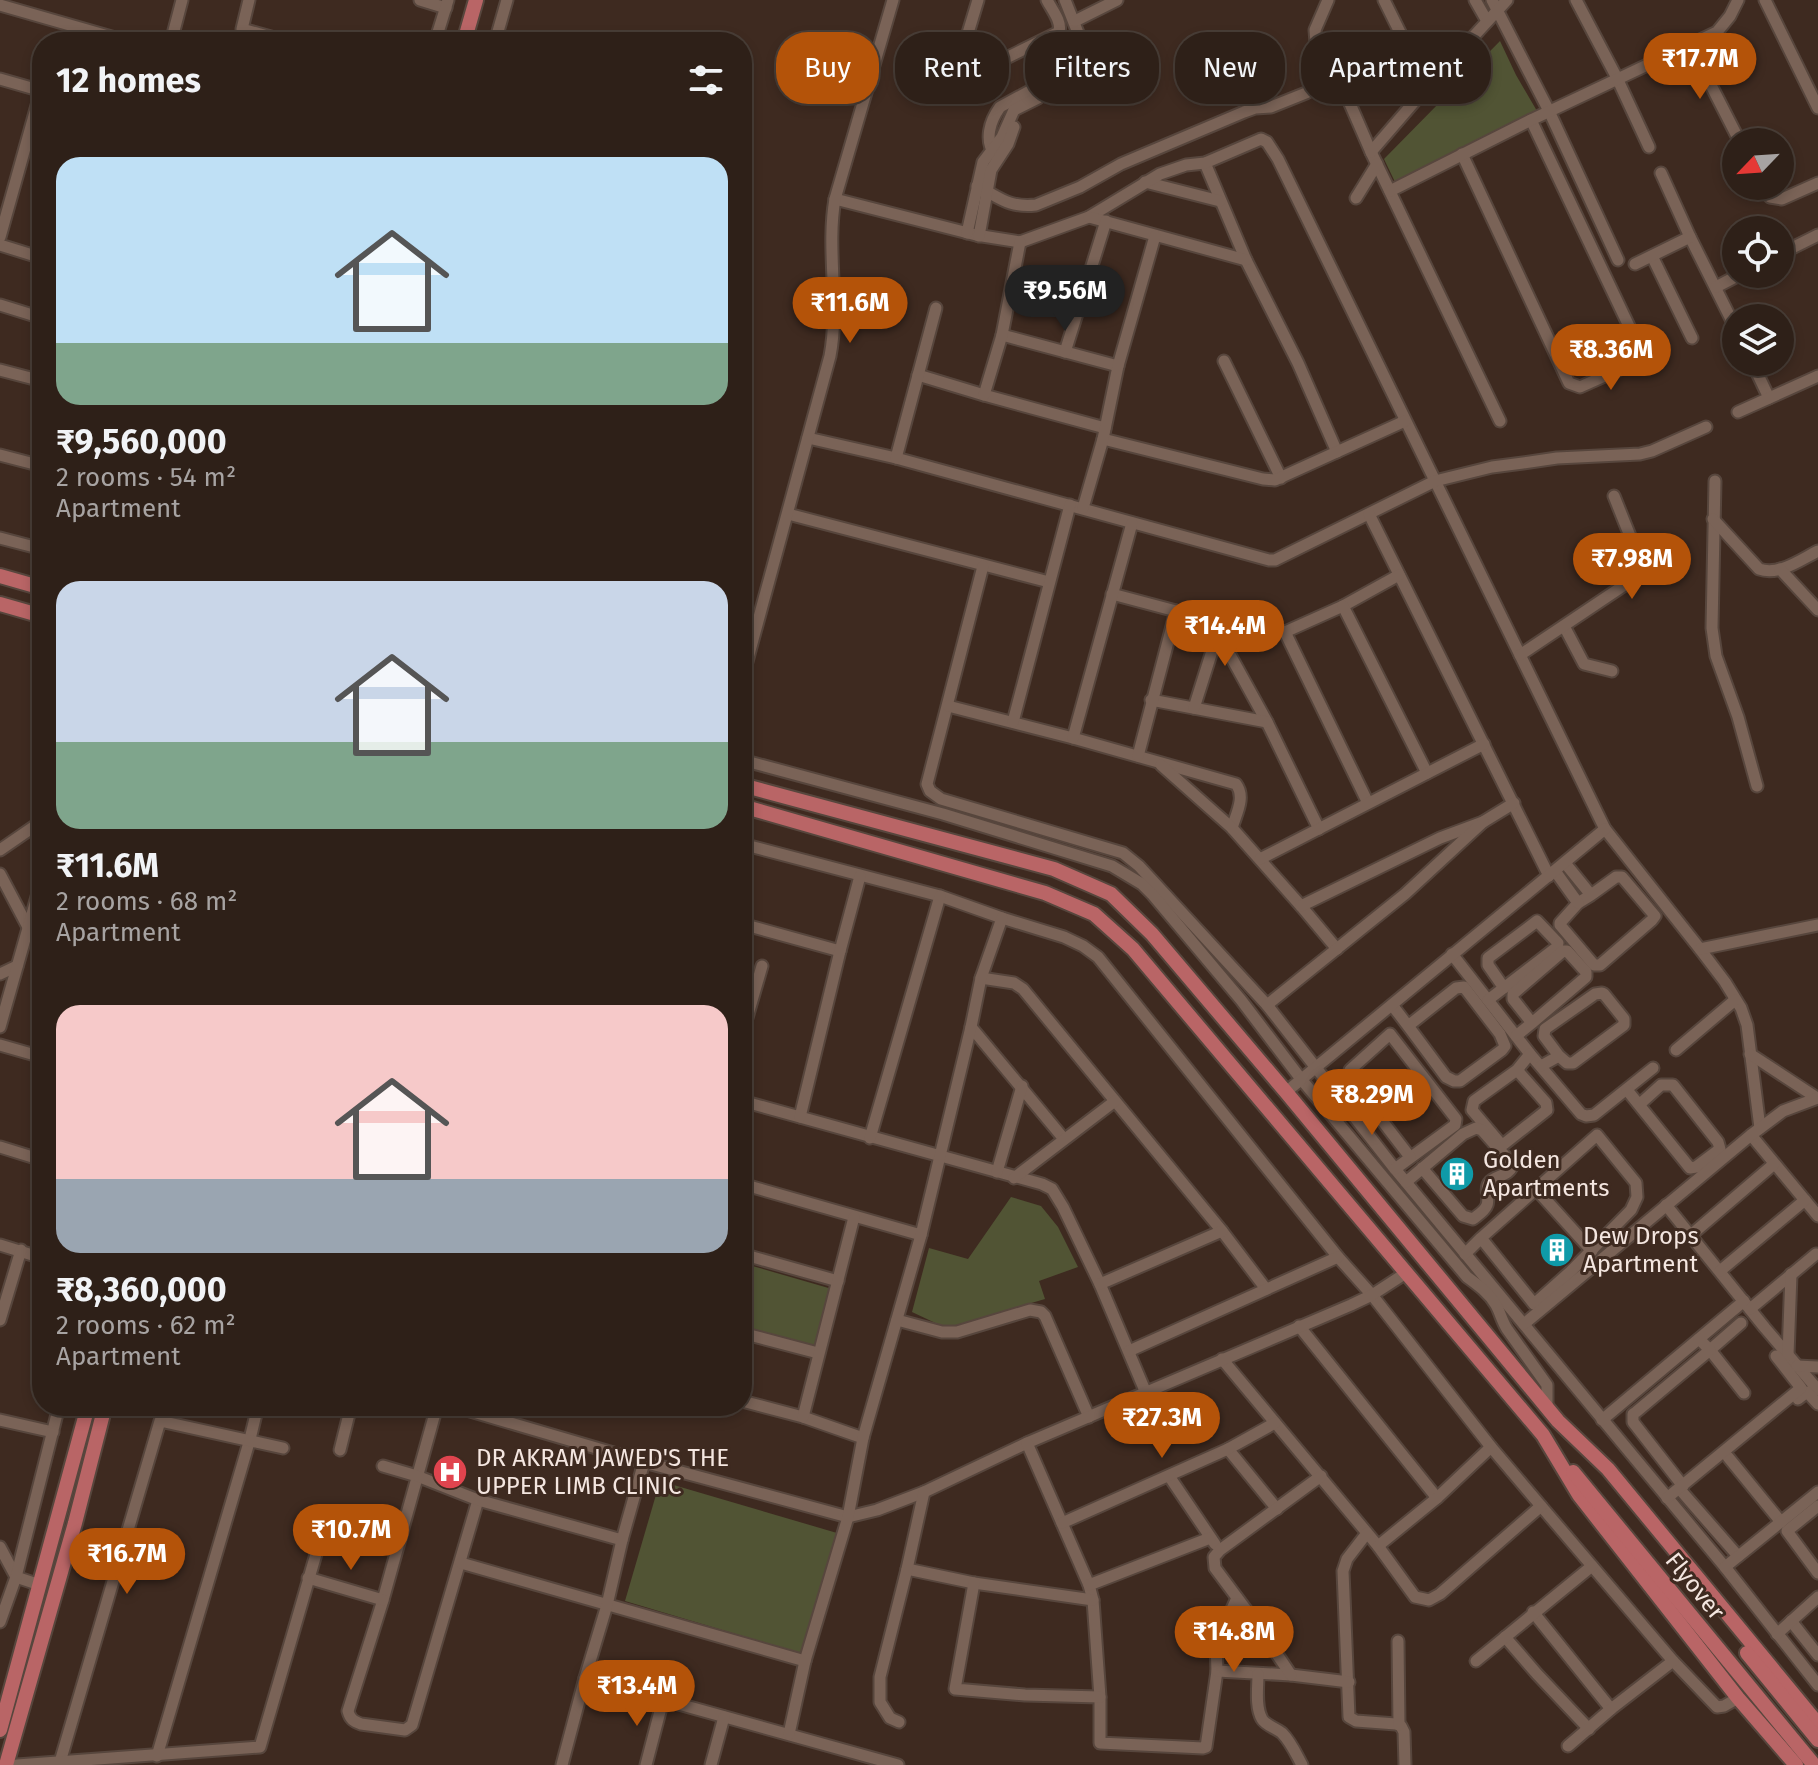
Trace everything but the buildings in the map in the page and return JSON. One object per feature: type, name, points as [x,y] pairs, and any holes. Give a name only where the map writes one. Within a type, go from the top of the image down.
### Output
[{"type":"main road","points":[[467,32],[476,0]]},
{"type":"main road","points":[[477,32],[485,0]]},
{"type":"main road","points":[[0,576],[32,585]]},
{"type":"main road","points":[[0,604],[32,613]]},
{"type":"main road","points":[[752,788],[1054,869],[1111,894],[1152,934],[1558,1421],[1608,1469],[1818,1723]]},
{"type":"main road","points":[[752,809],[1045,893],[1094,914],[1133,949],[1543,1435],[1579,1495],[1738,1698],[1797,1763]]},
{"type":"main road","points":[[879,846],[886,824]]},
{"type":"main road","points":[[0,1730],[4,1698],[40,1585],[85,1416]]},
{"type":"main road","points":[[6,1765],[102,1416]]},
{"type":"main road","name":"Flyover","points":[[1558,1421],[1818,1740]]},
{"type":"main road","name":"Flyover","points":[[1543,1435],[1814,1765]]},
{"type":"street","points":[[174,32],[182,0]]},
{"type":"street","points":[[249,0],[242,29],[253,32]]},
{"type":"street","points":[[420,0],[447,4],[438,32]]},
{"type":"street","points":[[498,32],[507,0]]},
{"type":"street","points":[[752,644],[833,339],[832,216],[835,199],[893,0]]},
{"type":"street","points":[[978,0],[962,53],[963,62],[973,71],[980,71],[1059,32],[1059,22],[1047,0]]},
{"type":"street","points":[[1065,0],[1079,32]]},
{"type":"street","points":[[1075,21],[1117,0]]},
{"type":"street","points":[[982,189],[1002,201],[1036,205],[1080,187],[1128,160],[1244,112],[1271,107],[1315,89],[1327,77],[1315,30],[1328,0]]},
{"type":"street","points":[[1384,0],[1400,32]]},
{"type":"street","points":[[1475,0],[1487,21]]},
{"type":"street","points":[[1477,32],[1487,21],[1494,5],[1507,0]]},
{"type":"street","points":[[1576,0],[1649,147]]},
{"type":"street","points":[[1390,191],[1720,28],[1738,0]]},
{"type":"street","points":[[1765,0],[1818,108]]},
{"type":"street","points":[[0,5],[94,32]]},
{"type":"street","points":[[1494,5],[1549,111],[1618,260]]},
{"type":"street","points":[[1690,44],[1733,128]]},
{"type":"street","points":[[0,79],[32,88]]},
{"type":"street","points":[[973,234],[982,189],[994,154],[988,143],[994,117],[1000,107],[1025,94]]},
{"type":"street","points":[[994,154],[1008,144],[1018,116],[1035,104]]},
{"type":"street","points":[[1350,104],[1500,421]]},
{"type":"street","points":[[1371,152],[1412,104]]},
{"type":"street","points":[[1462,154],[1569,383],[1580,387],[1636,362],[1640,356],[1637,343],[1531,120]]},
{"type":"street","points":[[0,237],[32,126]]},
{"type":"street","points":[[835,199],[973,234],[1020,242],[1089,217],[1145,182],[1176,168],[1205,163],[1261,139],[1272,147],[1605,829],[1725,982],[1744,1016],[1755,1131],[1774,1164],[1818,1216]]},
{"type":"street","points":[[1205,163],[1246,260],[1298,363],[1337,452]]},
{"type":"street","points":[[1356,198],[1377,164]]},
{"type":"street","points":[[1661,173],[1724,304]]},
{"type":"street","points":[[1145,182],[1220,201]]},
{"type":"street","points":[[1794,194],[1818,183]]},
{"type":"street","points":[[1572,205],[1588,196]]},
{"type":"street","points":[[1089,217],[1246,260]]},
{"type":"street","points":[[1065,352],[1106,221]]},
{"type":"street","points":[[1794,247],[1818,235]]},
{"type":"street","points":[[1083,508],[1104,433],[1118,366],[1155,236]]},
{"type":"street","points":[[1635,264],[1690,237]]},
{"type":"street","points":[[984,395],[1002,335],[1020,242]]},
{"type":"street","points":[[0,245],[32,255]]},
{"type":"street","points":[[1652,256],[1692,338]]},
{"type":"street","points":[[1716,287],[1722,284]]},
{"type":"street","points":[[0,305],[32,315]]},
{"type":"street","points":[[896,458],[936,308]]},
{"type":"street","points":[[1002,335],[1118,366]]},
{"type":"street","points":[[1224,361],[1281,478]]},
{"type":"street","points":[[0,370],[32,378]]},
{"type":"street","points":[[918,375],[1263,479],[1281,478],[1405,421]]},
{"type":"street","points":[[1759,376],[1769,398]]},
{"type":"street","points":[[1738,412],[1818,376]]},
{"type":"street","points":[[808,438],[896,458],[1275,560],[1435,481],[1492,467],[1557,458],[1640,454],[1706,427]]},
{"type":"street","points":[[0,455],[32,463]]},
{"type":"street","points":[[1715,481],[1712,628],[1716,656],[1738,717],[1757,786]]},
{"type":"street","points":[[1520,655],[1629,582],[1638,567],[1636,551],[1614,496]]},
{"type":"street","points":[[1013,722],[1070,505]]},
{"type":"street","points":[[788,514],[1049,582]]},
{"type":"street","points":[[1369,514],[1514,803],[1552,873],[1578,903]]},
{"type":"street","points":[[1713,519],[1759,569],[1772,572],[1818,551]]},
{"type":"street","points":[[1073,738],[1132,523]]},
{"type":"street","points":[[0,538],[32,546]]},
{"type":"street","points":[[983,566],[927,784],[930,791],[935,796],[1123,853],[1139,866],[1267,1005],[1465,1254],[1502,1305],[1504,1325],[1547,1385],[1547,1407]]},
{"type":"street","points":[[1780,569],[1818,610]]},
{"type":"street","points":[[1112,594],[1176,611],[1285,632],[1343,606],[1399,575]]},
{"type":"street","points":[[1343,606],[1427,773]]},
{"type":"street","points":[[1138,756],[1176,611]]},
{"type":"street","points":[[1194,708],[1221,619]]},
{"type":"street","points":[[1564,626],[1584,664],[1612,671]]},
{"type":"street","points":[[1285,632],[1368,803]]},
{"type":"street","points":[[1218,633],[1267,722],[1319,829]]},
{"type":"street","points":[[1151,700],[1267,722]]},
{"type":"street","points":[[948,706],[1236,784],[1242,796],[1232,828]]},
{"type":"street","points":[[1260,859],[1484,744]]},
{"type":"street","points":[[1158,762],[1232,828],[1337,949]]},
{"type":"street","points":[[752,763],[943,814],[1112,866],[1142,884],[1467,1277],[1524,1324],[1725,1567],[1818,1685]]},
{"type":"street","points":[[1301,906],[1440,838],[1483,822],[1514,803]]},
{"type":"street","points":[[1267,1005],[1405,894],[1483,822]]},
{"type":"street","points":[[0,850],[32,828]]},
{"type":"street","points":[[1286,1092],[1605,829]]},
{"type":"street","points":[[752,847],[940,896],[1064,937],[1098,957],[1491,1447],[1673,1661],[1717,1707],[1738,1698]]},
{"type":"street","points":[[1565,863],[1591,895]]},
{"type":"street","points":[[0,874],[29,929]]},
{"type":"street","points":[[800,1117],[860,876]]},
{"type":"street","points":[[1616,877],[1622,877],[1655,916],[1600,965],[1594,965],[1560,925],[1578,903],[1591,895],[1616,877]]},
{"type":"street","points":[[870,1138],[940,896]]},
{"type":"street","points":[[0,1027],[32,917]]},
{"type":"street","points":[[789,1734],[805,1661],[848,1517],[863,1438],[921,1235],[981,978],[1002,918]]},
{"type":"street","points":[[1488,1000],[1504,988],[1559,945],[1537,921],[1488,958],[1488,965],[1504,988]]},
{"type":"street","points":[[1700,949],[1818,925]]},
{"type":"street","points":[[752,927],[840,951]]},
{"type":"street","points":[[1516,1036],[1532,1023],[1586,977],[1586,972],[1567,951],[1563,951],[1513,994],[1513,999],[1532,1023]]},
{"type":"street","points":[[1452,954],[1581,1114],[1594,1115],[1653,1068]]},
{"type":"street","points":[[0,974],[17,966]]},
{"type":"street","points":[[752,998],[762,966]]},
{"type":"street","points":[[981,978],[1014,983],[1023,989],[1266,1289]]},
{"type":"street","points":[[1392,1005],[1446,1077],[1454,1081],[1460,1081],[1505,1046],[1500,1034],[1461,986],[1408,1026]]},
{"type":"street","points":[[1595,994],[1604,994],[1624,1019],[1624,1025],[1573,1063],[1567,1063],[1559,1056],[1544,1036],[1545,1029],[1595,994]]},
{"type":"street","points":[[1676,1050],[1735,1000]]},
{"type":"street","points":[[971,1027],[1064,1139]]},
{"type":"street","points":[[1395,1169],[1455,1125],[1456,1119],[1392,1036],[1387,1034],[1350,1070],[1350,1079],[1410,1157]]},
{"type":"street","points":[[0,1045],[32,1054]]},
{"type":"street","points":[[1517,1070],[1546,1103],[1547,1110],[1504,1144],[1472,1110],[1472,1105],[1517,1070],[1530,1054]]},
{"type":"street","points":[[1750,1054],[1818,1098]]},
{"type":"street","points":[[1541,1066],[1559,1056]]},
{"type":"street","points":[[1336,1092],[1350,1079]]},
{"type":"street","points":[[1627,1090],[1690,1168],[1720,1149],[1718,1142],[1673,1085],[1661,1085],[1640,1104]]},
{"type":"street","points":[[997,1172],[1022,1086]]},
{"type":"street","points":[[1524,1324],[1755,1131],[1783,1111],[1818,1098]]},
{"type":"street","points":[[1014,1178],[1115,1101]]},
{"type":"street","points":[[752,1104],[1052,1189],[1100,1284],[1146,1393]]},
{"type":"street","points":[[1406,1182],[1422,1168],[1463,1134],[1476,1128],[1482,1130],[1513,1165],[1506,1174],[1492,1180],[1487,1192],[1489,1202],[1485,1210],[1473,1219],[1463,1216],[1422,1168]]},
{"type":"street","points":[[1465,1254],[1481,1238],[1597,1135],[1636,1183],[1637,1197],[1631,1210],[1534,1304],[1481,1238]]},
{"type":"street","points":[[0,1147],[32,1157]]},
{"type":"street","points":[[1691,1235],[1774,1164]]},
{"type":"street","points":[[752,1187],[921,1235]]},
{"type":"street","points":[[1536,1189],[1592,1251]]},
{"type":"street","points":[[1720,1271],[1805,1200]]},
{"type":"street","points":[[1666,1205],[1747,1305],[1801,1388],[1669,1501]]},
{"type":"street","points":[[803,1417],[854,1217]]},
{"type":"street","points":[[1100,1284],[1222,1231]]},
{"type":"street","points":[[0,1245],[32,1254]]},
{"type":"street","points":[[0,1320],[21,1250]]},
{"type":"street","points":[[1602,1420],[1699,1339],[1816,1254]]},
{"type":"street","points":[[752,1257],[838,1281]]},
{"type":"street","points":[[1129,1351],[1338,1257]]},
{"type":"street","points":[[505,1416],[644,1462],[848,1517],[877,1510],[924,1492],[1027,1443],[1372,1295],[1406,1273]]},
{"type":"street","points":[[1782,1355],[1791,1274]]},
{"type":"street","points":[[897,1320],[948,1333],[1030,1310],[1041,1312],[1089,1417]]},
{"type":"street","points":[[1738,1556],[1683,1489],[1632,1418],[1741,1323]]},
{"type":"street","points":[[1299,1326],[1437,1498]]},
{"type":"street","points":[[752,1336],[818,1353]]},
{"type":"street","points":[[1699,1339],[1744,1393]]},
{"type":"street","points":[[1782,1355],[1797,1366],[1818,1390]]},
{"type":"street","points":[[1222,1359],[1378,1546],[1415,1597],[1429,1600],[1440,1594],[1541,1506]]},
{"type":"street","points":[[1797,1366],[1818,1367]]},
{"type":"street","points":[[1683,1489],[1728,1457],[1807,1392],[1818,1404]]},
{"type":"street","points":[[752,1404],[863,1438]]},
{"type":"street","points":[[0,1622],[14,1581],[57,1416]]},
{"type":"street","points":[[157,1756],[256,1416]]},
{"type":"street","points":[[340,1450],[348,1416]]},
{"type":"street","points":[[434,1416],[383,1600],[348,1711],[350,1717],[361,1724],[405,1730],[412,1725],[478,1500]]},
{"type":"street","points":[[0,1420],[53,1432]]},
{"type":"street","points":[[60,1762],[160,1421],[283,1448]]},
{"type":"street","points":[[1062,1523],[1228,1449],[1275,1423]]},
{"type":"street","points":[[1027,1443],[1093,1600],[1100,1743],[1203,1748],[1208,1745],[1217,1671],[1217,1638],[1237,1598]]},
{"type":"street","points":[[1378,1546],[1437,1498],[1491,1447]]},
{"type":"street","points":[[1228,1449],[1277,1509]]},
{"type":"street","points":[[1728,1457],[1781,1522]]},
{"type":"street","points":[[562,1765],[644,1462]]},
{"type":"street","points":[[383,1466],[478,1500],[622,1540]]},
{"type":"street","points":[[1169,1476],[1220,1550]]},
{"type":"street","points":[[1291,1675],[1215,1568],[1214,1557],[1321,1476]]},
{"type":"street","points":[[899,1722],[890,1718],[880,1702],[880,1677],[924,1492]]},
{"type":"street","points":[[1725,1567],[1818,1492]]},
{"type":"street","points":[[1818,1506],[1787,1531],[1818,1573]]},
{"type":"street","points":[[17,1765],[260,1747],[323,1530]]},
{"type":"street","points":[[1367,1533],[1347,1559],[1343,1571],[1350,1718],[1403,1728],[1405,1765]]},
{"type":"street","points":[[1089,1585],[1210,1538]]},
{"type":"street","points":[[0,1547],[14,1581]]},
{"type":"street","points":[[461,1563],[805,1661]]},
{"type":"street","points":[[1476,1661],[1592,1566]]},
{"type":"street","points":[[907,1569],[974,1583],[1093,1600]]},
{"type":"street","points":[[308,1578],[383,1600]]},
{"type":"street","points":[[0,1591],[14,1581],[40,1585]]},
{"type":"street","points":[[974,1583],[955,1689],[1100,1697]]},
{"type":"street","points":[[1777,1634],[1818,1597]]},
{"type":"street","points":[[1533,1612],[1611,1709]]},
{"type":"street","points":[[1791,1621],[1817,1653]]},
{"type":"street","points":[[1505,1637],[1589,1729]]},
{"type":"street","points":[[1398,1641],[1399,1725]]},
{"type":"street","points":[[1568,1746],[1673,1661]]},
{"type":"street","points":[[1217,1671],[1349,1682]]},
{"type":"street","points":[[1258,1674],[1261,1718],[1289,1740],[1302,1765]]},
{"type":"street","points":[[585,1678],[898,1765]]},
{"type":"street","points":[[646,1765],[663,1700]]},
{"type":"street","points":[[711,1765],[724,1717]]},
{"type":"green space","points":[[1500,41],[1537,111],[1395,182],[1384,159],[1438,104],[1491,104],[1491,50]]},
{"type":"green space","points":[[1011,1197],[1041,1206],[1058,1227],[1078,1267],[1039,1281],[1045,1299],[946,1328],[912,1312],[929,1248],[968,1259]]},
{"type":"green space","points":[[752,1266],[832,1289],[816,1348],[752,1331]]},
{"type":"green space","points":[[660,1481],[837,1533],[802,1654],[625,1601]]},
{"type":"place","name":"Golden Apartments","points":[[1457,1174]]},
{"type":"place","name":"Dew Drops Apartment","points":[[1557,1250]]},
{"type":"place","name":"DR AKRAM JAWED'S THE UPPER LIMB CLINIC","points":[[450,1472]]}]
